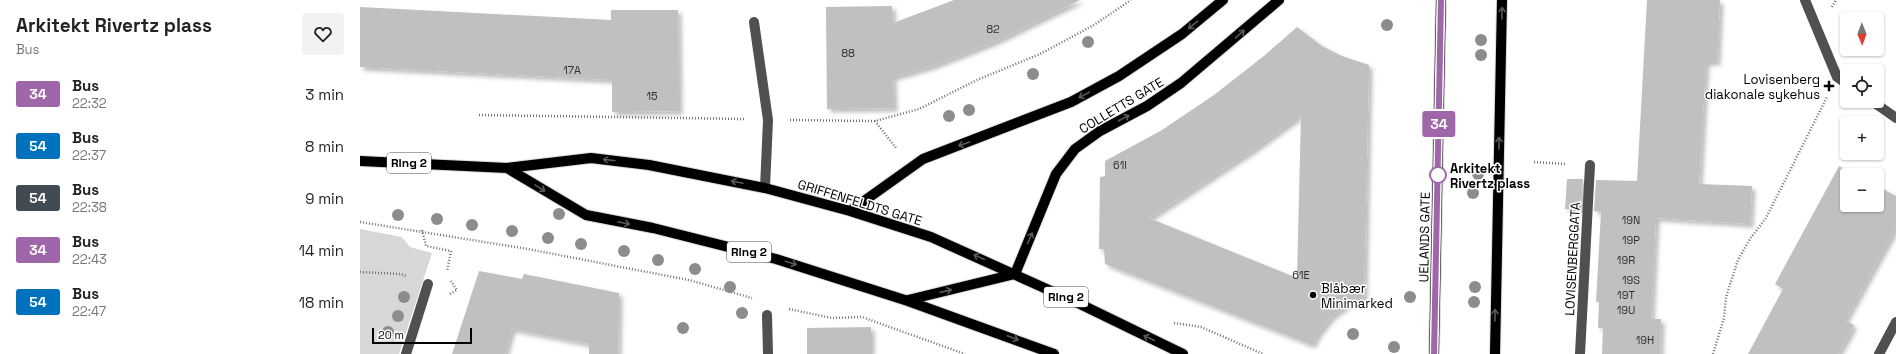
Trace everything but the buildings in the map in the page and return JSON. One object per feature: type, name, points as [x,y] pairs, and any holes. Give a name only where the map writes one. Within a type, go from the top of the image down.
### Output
[{"type":"main road","name":"COLLETTS GATE","points":[[850,211],[923,159],[1071,102],[1119,76],[1182,34],[1223,0]]},
{"type":"main road","name":"COLLETTS GATE","points":[[1015,274],[1056,174],[1075,149],[1100,131],[1147,106],[1181,84],[1279,0]]},
{"type":"main road","name":"UELANDS GATE","points":[[1434,354],[1441,0]]},
{"type":"main road","points":[[1494,354],[1502,0]]},
{"type":"main road","name":"GRIFFENFELDTS GATE","points":[[360,161],[507,168],[591,158],[649,165],[765,188],[850,211],[931,237],[1015,274],[1183,354]]},
{"type":"main road","name":"GRIFFENFELDTS GATE","points":[[507,168],[586,215],[653,228],[776,259],[908,300],[1054,354]]},
{"type":"main road","points":[[908,300],[1015,274]]},
{"type":"street","points":[[1805,0],[1837,77],[1840,79]]},
{"type":"street","points":[[754,22],[768,120],[765,188]]},
{"type":"street","points":[[1882,108],[1896,118]]},
{"type":"street","name":"LOVISENBERGGATA","points":[[1580,354],[1590,166]]},
{"type":"street","points":[[406,354],[428,284]]},
{"type":"street","points":[[767,315],[768,354]]},
{"type":"street","points":[[1879,354],[1896,322]]},
{"type":"path","points":[[479,115],[875,121],[919,109],[976,80],[1040,54],[1094,25],[1131,0]]},
{"type":"path","points":[[1713,354],[1724,318],[1726,297],[1738,260],[1750,239],[1766,218],[1837,77]]},
{"type":"path","points":[[875,121],[896,148]]},
{"type":"path","points":[[1534,162],[1556,164]]},
{"type":"path","points":[[360,222],[422,230],[667,276],[755,299]]},
{"type":"path","points":[[422,230],[426,246],[451,251],[446,272]]},
{"type":"path","points":[[360,272],[401,274]]},
{"type":"path","points":[[445,279],[453,282]]},
{"type":"path","points":[[783,307],[832,318],[862,317],[965,354]]},
{"type":"path","points":[[1171,322],[1201,327],[1263,354]]},
{"type":"shaded area","points":[[360,229],[402,237],[410,247],[432,253],[399,354],[360,354]]},
{"type":"bus line","name":"34","points":[[1434,354],[1441,0]]},
{"type":"place","name":"Lovisenberg diakonale sykehus","points":[[1829,86]]},
{"type":"place","name":"Arkitekt Rivertz plass","points":[[1438,175]]},
{"type":"place","name":"Blåbær Minimarked","points":[[1313,295]]}]
